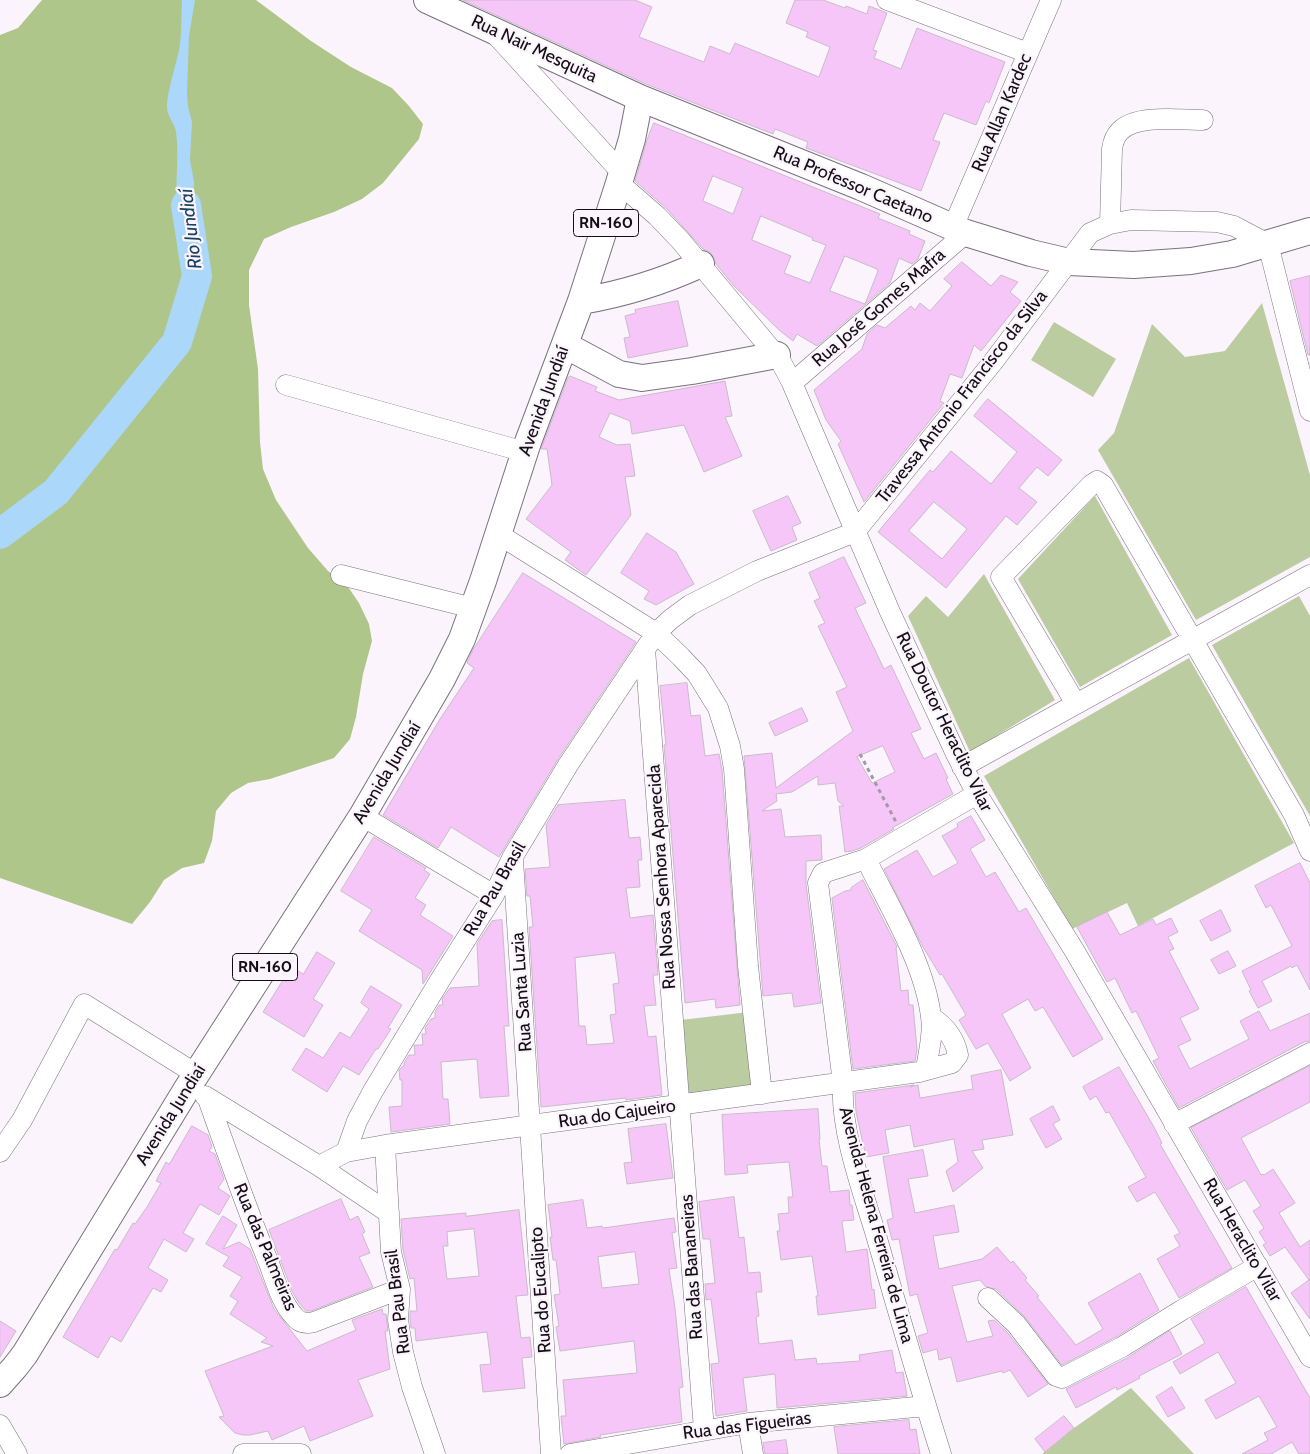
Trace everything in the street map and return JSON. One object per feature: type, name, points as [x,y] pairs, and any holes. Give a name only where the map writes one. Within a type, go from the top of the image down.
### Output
[{"type":"main road","name":"Rua Nair Mesquita","points":[[427,0],[640,98]]},
{"type":"main road","name":"Avenida Jundiaí","points":[[0,1384],[25,1354],[198,1086],[442,680],[462,639],[524,452],[581,301],[632,139],[640,98]]},
{"type":"main road","name":"Rua Professor Caetano","points":[[640,98],[862,187],[959,230],[1031,253],[1069,262],[1134,265],[1191,261],[1232,254],[1310,231]]},
{"type":"main road","points":[[581,301],[635,289],[669,278],[701,264]]},
{"type":"main road","points":[[565,345],[619,374],[642,378],[776,355]]},
{"type":"street","points":[[886,0],[1028,53]]},
{"type":"street","name":"Rua Allan Kardec","points":[[959,230],[1028,53],[1051,0]]},
{"type":"street","points":[[490,29],[620,178],[701,264],[776,355]]},
{"type":"street","points":[[1110,224],[1112,148],[1114,139],[1119,131],[1127,125],[1144,121],[1203,120]]},
{"type":"street","name":"Travessa Antonio Francisco da Silva","points":[[855,532],[993,362],[1090,233],[1110,224],[1131,220],[1217,222],[1234,226],[1268,244]]},
{"type":"street","name":"Rua José Gomes Mafra","points":[[792,382],[959,230]]},
{"type":"street","points":[[1268,244],[1310,411]]},
{"type":"street","name":"Rua Doutor Heraclito Vilar","points":[[776,355],[792,382],[890,612],[962,767],[1130,1044],[1174,1124]]},
{"type":"street","points":[[286,385],[524,452]]},
{"type":"street","points":[[1076,704],[1002,577],[1094,482],[1098,481],[1103,485],[1294,815],[1310,851]]},
{"type":"street","name":"Rua Pau Brasil","points":[[346,1152],[358,1121],[373,1091],[494,895],[512,858],[568,764],[656,632],[690,605],[749,575],[855,532]]},
{"type":"street","points":[[498,534],[656,632],[697,674],[718,708],[730,746],[734,778],[748,966],[762,1094]]},
{"type":"street","points":[[341,575],[472,608]]},
{"type":"street","points":[[962,767],[1193,639],[1308,580]]},
{"type":"street","name":"Rua Nossa Senhora Aparecida","points":[[645,649],[680,1104]]},
{"type":"street","points":[[922,1071],[931,1034],[932,1017],[918,969],[908,944],[866,859],[977,794]]},
{"type":"street","points":[[362,816],[494,895]]},
{"type":"street","name":"Rua Santa Luzia","points":[[512,858],[531,1126]]},
{"type":"street","name":"Avenida Helena Ferreira de Lima","points":[[866,859],[823,873],[818,883],[843,1083],[842,1101],[846,1130],[864,1195],[941,1454]]},
{"type":"street","points":[[0,1152],[22,1120],[84,1004],[198,1086],[389,1213]]},
{"type":"street","name":"Rua do Cajueiro","points":[[319,1166],[346,1152],[680,1104],[843,1083],[922,1071],[952,1063],[958,1055],[956,1047],[951,1036],[932,1017]]},
{"type":"street","points":[[1174,1124],[1310,1053]]},
{"type":"street","name":"Rua das Palmeiras","points":[[198,1086],[284,1301],[294,1317],[301,1322],[314,1322],[400,1289]]},
{"type":"street","name":"Rua das Bananeiras","points":[[680,1104],[704,1430]]},
{"type":"street","name":"Rua Heraclito Vilar","points":[[1174,1124],[1310,1357]]},
{"type":"street","name":"Rua do Eucalipto","points":[[531,1126],[552,1454]]},
{"type":"street","name":"Rua Pau Brasil","points":[[385,1146],[392,1252],[400,1289],[398,1320],[403,1352],[412,1387],[435,1454]]},
{"type":"street","points":[[988,1298],[1016,1324],[1056,1376],[1062,1378],[1122,1347],[1258,1266]]},
{"type":"street","name":"Rua das Figueiras","points":[[570,1454],[599,1451],[748,1423],[926,1406]]},
{"type":"street","points":[[748,1423],[753,1454]]},
{"type":"street","points":[[0,1425],[17,1454]]},
{"type":"street","points":[[243,1454],[301,1454]]},
{"type":"path","points":[[860,754],[904,837]]},
{"type":"green space","points":[[42,0],[256,0],[311,41],[351,67],[392,88],[423,124],[419,139],[383,183],[362,199],[264,239],[249,270],[249,305],[258,369],[260,442],[263,469],[276,500],[308,548],[328,571],[346,584],[359,603],[369,624],[372,641],[363,674],[356,717],[350,739],[334,758],[270,779],[248,783],[231,793],[216,811],[212,841],[204,863],[182,868],[164,880],[150,902],[132,924],[0,878],[0,35],[18,28]]},
{"type":"green space","points":[[1262,303],[1310,475],[1310,557],[1196,620],[1098,450],[1114,433],[1152,324],[1185,357],[1225,351]]},
{"type":"green space","points":[[1054,322],[1116,359],[1093,397],[1031,360]]},
{"type":"green space","points":[[1095,496],[1172,635],[1080,687],[1018,579]]},
{"type":"green space","points":[[984,574],[1055,700],[970,752],[908,616],[926,596],[948,617]]},
{"type":"green space","points":[[1299,596],[1310,616],[1310,816],[1212,645]]},
{"type":"green space","points":[[1189,658],[1294,843],[1138,926],[1127,903],[1072,929],[984,776]]},
{"type":"green space","points":[[749,1012],[757,1085],[689,1099],[681,1020]]},
{"type":"green space","points":[[1131,1388],[1194,1454],[1042,1454],[1074,1428]]},
{"type":"water","points":[[182,0],[195,0],[189,36],[187,93],[192,122],[190,160],[194,182],[194,228],[199,244],[185,246],[180,233],[176,205],[176,132],[167,107],[168,94],[180,44]]},
{"type":"building","points":[[463,0],[635,0],[652,7],[639,37],[704,62],[710,46],[730,54],[735,43],[819,77],[830,47],[806,37],[808,32],[786,23],[795,0],[823,0],[867,14],[869,6],[887,13],[873,50],[877,51],[874,58],[901,69],[917,28],[1005,62],[989,103],[986,101],[976,125],[944,113],[933,140],[940,142],[921,191],[806,148],[808,142],[775,129],[773,134],[646,84]]},
{"type":"building","points":[[654,123],[880,214],[878,218],[910,231],[909,234],[925,241],[918,259],[912,264],[899,258],[890,283],[817,346],[797,334],[793,341],[779,330],[734,286],[716,264],[710,252],[703,249],[666,208],[635,181]],"holes":[[[713,176],[743,188],[733,214],[703,201]],[[761,216],[826,245],[810,283],[784,273],[791,256],[752,240]],[[845,256],[878,271],[865,304],[830,291]]]},
{"type":"building","points":[[962,262],[991,286],[1001,275],[1018,282],[1010,292],[1021,301],[981,351],[974,345],[962,378],[950,374],[940,401],[944,403],[864,502],[838,444],[841,441],[826,420],[814,390],[862,349],[867,334],[877,325],[885,328],[911,306],[915,310],[920,303],[930,311],[952,286],[944,279]]},
{"type":"building","points":[[1310,276],[1310,355],[1308,355],[1290,281]]},
{"type":"building","points":[[678,301],[688,346],[628,358],[624,338],[630,337],[625,316],[636,313],[635,310]]},
{"type":"building","points":[[570,376],[597,387],[595,391],[619,400],[725,381],[732,416],[725,417],[742,456],[704,472],[684,425],[632,434],[630,421],[610,413],[599,437],[617,445],[630,444],[635,476],[625,477],[631,515],[586,575],[565,560],[571,552],[526,519],[552,485],[547,449],[541,449]]},
{"type":"building","points":[[988,399],[1062,460],[1048,476],[1037,467],[1019,488],[1037,502],[1017,525],[1006,516],[946,588],[878,532],[930,470],[933,472],[951,451],[991,484],[1017,452],[974,416]],"holes":[[[934,502],[967,529],[942,559],[909,531]]]},
{"type":"building","points":[[788,496],[801,523],[792,527],[797,540],[771,551],[753,511]]},
{"type":"building","points":[[647,533],[676,552],[694,584],[656,605],[644,599],[649,591],[621,573]]},
{"type":"building","points":[[844,557],[866,603],[855,608],[884,669],[891,665],[921,729],[911,733],[924,759],[936,753],[948,778],[946,779],[953,794],[892,828],[894,829],[861,848],[845,852],[839,806],[844,806],[838,801],[835,783],[818,785],[818,776],[792,792],[776,794],[777,801],[762,811],[781,809],[785,837],[821,835],[822,860],[806,861],[806,884],[821,1003],[794,1007],[792,993],[763,996],[744,756],[772,753],[776,788],[853,731],[836,692],[847,687],[818,626],[825,623],[814,601],[820,598],[809,573]],"holes":[[[883,746],[895,772],[872,783],[857,757]]]},
{"type":"building","points":[[523,573],[636,642],[558,759],[499,857],[451,827],[438,848],[383,815],[440,719],[474,668],[467,663],[473,650]]},
{"type":"building","points":[[687,683],[691,716],[700,715],[705,756],[719,754],[722,770],[740,1005],[716,1008],[715,999],[685,1003],[660,686]]},
{"type":"building","points":[[802,708],[808,721],[775,736],[769,723]]},
{"type":"building","points":[[625,800],[629,838],[640,837],[642,860],[638,860],[640,887],[626,888],[630,918],[653,915],[658,975],[653,975],[656,1005],[644,1006],[648,1037],[656,1036],[662,1095],[541,1107],[529,927],[533,927],[530,896],[527,896],[525,869],[550,867],[546,825],[558,805]],"holes":[[[615,953],[619,983],[613,984],[616,1014],[610,1015],[614,1043],[587,1045],[585,1026],[579,1026],[575,958]]]},
{"type":"building","points":[[971,816],[985,840],[970,849],[986,877],[995,872],[1019,912],[1026,908],[1103,1039],[1073,1057],[1043,1007],[1035,1011],[1028,999],[1002,1014],[1031,1068],[1010,1081],[988,1043],[976,1049],[959,1020],[966,1015],[942,974],[940,975],[923,947],[884,869],[917,850],[933,877],[958,863],[942,836],[958,827],[957,824]]},
{"type":"building","points":[[374,837],[426,868],[424,870],[430,874],[415,898],[426,905],[420,915],[453,936],[423,984],[422,970],[359,931],[372,910],[341,891]]},
{"type":"building","points":[[1300,863],[1310,883],[1310,990],[1297,965],[1292,968],[1291,966],[1262,981],[1272,1001],[1258,1008],[1249,991],[1251,990],[1242,971],[1292,946],[1271,905],[1266,908],[1255,886]]},
{"type":"building","points":[[863,880],[897,947],[901,991],[908,990],[909,1005],[913,1005],[917,1049],[915,1061],[853,1069],[832,898],[851,890],[851,888]]},
{"type":"building","points":[[1221,910],[1231,931],[1211,941],[1200,921]]},
{"type":"building","points":[[1107,912],[1120,935],[1153,919],[1156,925],[1171,918],[1178,932],[1168,937],[1174,949],[1169,951],[1199,1009],[1180,1018],[1191,1040],[1178,1046],[1190,1069],[1249,1039],[1240,1021],[1259,1011],[1270,1031],[1310,1013],[1310,1041],[1304,1042],[1179,1108],[1153,1061],[1159,1058],[1136,1011],[1132,1013],[1115,978],[1107,982],[1077,927]]},
{"type":"building","points":[[502,920],[509,1026],[504,1026],[509,1096],[480,1098],[477,1059],[441,1062],[443,1099],[448,1099],[450,1124],[391,1132],[389,1107],[402,1106],[402,1080],[400,1080],[399,1070],[404,1066],[409,1055],[415,1055],[414,1045],[423,1045],[422,1034],[426,1034],[425,1028],[431,1019],[435,1018],[435,1012],[439,1005],[443,1005],[442,999],[450,988],[479,986],[477,944],[492,921]]},
{"type":"building","points":[[1228,951],[1236,966],[1219,974],[1211,960]]},
{"type":"building","points":[[317,952],[335,963],[313,999],[323,1005],[304,1037],[263,1012],[283,980],[286,982],[295,969],[303,974]]},
{"type":"building","points":[[371,986],[402,1005],[388,1028],[391,1029],[359,1075],[343,1066],[327,1092],[292,1070],[306,1048],[323,1058],[340,1032],[350,1038],[369,1009],[361,1003]]},
{"type":"building","points":[[1310,1066],[1310,1102],[1241,1138],[1261,1175],[1273,1169],[1295,1203],[1279,1213],[1300,1247],[1310,1240],[1310,1319],[1291,1293],[1309,1280],[1285,1247],[1270,1256],[1263,1245],[1266,1243],[1259,1232],[1264,1228],[1253,1211],[1261,1206],[1245,1180],[1227,1190],[1191,1128]]},
{"type":"building","points":[[1119,1067],[1154,1127],[1162,1143],[1160,1144],[1232,1268],[1179,1298],[1157,1259],[1180,1246],[1174,1236],[1180,1233],[1155,1192],[1137,1202],[1128,1187],[1146,1177],[1109,1112],[1106,1113],[1096,1096],[1090,1100],[1083,1087]]},
{"type":"building","points":[[1001,1070],[1013,1135],[982,1140],[984,1149],[972,1151],[983,1168],[953,1192],[946,1171],[958,1162],[954,1139],[914,1147],[910,1125],[885,1130],[889,1153],[866,1157],[856,1112],[855,1093],[918,1085],[920,1098],[973,1089],[971,1076]]},
{"type":"building","points":[[1053,1106],[1060,1120],[1053,1124],[1062,1139],[1046,1148],[1030,1119]]},
{"type":"building","points":[[818,1109],[822,1166],[827,1166],[830,1192],[849,1190],[850,1205],[852,1205],[854,1220],[842,1221],[846,1252],[867,1249],[876,1308],[818,1315],[816,1296],[818,1296],[812,1256],[781,1260],[777,1231],[780,1231],[778,1214],[789,1213],[788,1197],[793,1197],[789,1162],[747,1165],[748,1173],[725,1175],[722,1115]]},
{"type":"building","points":[[666,1124],[673,1178],[627,1184],[624,1163],[632,1162],[628,1129]]},
{"type":"building","points":[[192,1126],[208,1135],[212,1147],[209,1151],[215,1154],[224,1179],[218,1188],[230,1196],[219,1215],[200,1204],[183,1233],[194,1239],[186,1252],[164,1239],[148,1268],[168,1280],[161,1292],[153,1288],[121,1342],[111,1336],[98,1358],[63,1337],[115,1249],[117,1250],[133,1223],[135,1224],[147,1207],[161,1183],[156,1181],[166,1162],[169,1164]]},
{"type":"building","points":[[923,1150],[928,1176],[908,1179],[915,1213],[954,1205],[959,1232],[933,1236],[939,1269],[982,1259],[997,1247],[1011,1263],[1013,1261],[1027,1278],[1025,1280],[1039,1296],[1037,1297],[1076,1345],[1103,1329],[1088,1303],[1140,1273],[1159,1310],[1116,1337],[1062,1365],[1025,1317],[996,1289],[986,1287],[980,1280],[952,1286],[967,1342],[993,1336],[988,1321],[994,1320],[1007,1332],[1048,1384],[1028,1397],[1010,1370],[957,1382],[951,1357],[939,1360],[937,1349],[923,1353],[918,1336],[928,1333],[917,1294],[910,1296],[899,1239],[892,1240],[887,1220],[893,1218],[883,1157]]},
{"type":"building","points":[[734,1197],[739,1238],[744,1237],[748,1273],[760,1272],[762,1292],[756,1292],[759,1316],[756,1317],[759,1344],[792,1340],[795,1360],[816,1358],[817,1364],[860,1361],[859,1355],[892,1350],[896,1373],[903,1372],[907,1396],[777,1408],[775,1374],[743,1378],[747,1411],[716,1416],[711,1364],[719,1363],[711,1299],[706,1300],[705,1284],[715,1283],[710,1239],[703,1239],[699,1202]]},
{"type":"building","points":[[341,1199],[350,1220],[358,1216],[365,1232],[362,1234],[370,1253],[359,1257],[373,1287],[311,1311],[306,1311],[292,1291],[269,1230]]},
{"type":"building","points":[[583,1200],[587,1228],[602,1226],[603,1228],[674,1218],[676,1232],[672,1233],[677,1268],[669,1269],[683,1387],[679,1388],[682,1422],[600,1435],[601,1437],[564,1444],[561,1416],[566,1416],[563,1380],[637,1373],[634,1341],[560,1351],[556,1327],[559,1326],[554,1295],[560,1294],[556,1260],[553,1260],[548,1205]],"holes":[[[635,1252],[639,1284],[602,1288],[598,1257]]]},
{"type":"building","points":[[519,1210],[528,1295],[516,1296],[521,1338],[530,1337],[532,1357],[522,1358],[525,1388],[483,1392],[480,1365],[491,1364],[487,1332],[416,1341],[415,1328],[411,1328],[410,1311],[417,1311],[414,1278],[410,1279],[403,1250],[401,1219],[466,1213],[466,1216]],"holes":[[[474,1229],[479,1276],[447,1279],[443,1246],[448,1246],[447,1232]]]},
{"type":"building","points":[[223,1216],[237,1225],[223,1249],[239,1242],[250,1249],[274,1309],[307,1351],[356,1330],[352,1320],[382,1309],[383,1314],[386,1314],[388,1331],[385,1331],[390,1369],[358,1380],[373,1416],[310,1441],[304,1426],[272,1440],[268,1431],[250,1435],[235,1433],[219,1417],[224,1416],[205,1371],[273,1346],[261,1342],[267,1338],[230,1314],[238,1301],[230,1296],[242,1277],[223,1266],[229,1257],[206,1244]]},
{"type":"building","points":[[1246,1287],[1310,1398],[1310,1454],[1299,1454],[1292,1442],[1271,1454],[1242,1454],[1268,1440],[1264,1433],[1277,1427],[1259,1396],[1216,1419],[1205,1400],[1236,1383],[1218,1352],[1180,1374],[1173,1362],[1205,1343],[1191,1319]]},
{"type":"building","points":[[0,1321],[16,1331],[0,1357]]},
{"type":"building","points":[[1170,1331],[1182,1354],[1139,1376],[1140,1378],[1117,1390],[1116,1387],[1076,1408],[1066,1389],[1127,1358]]},
{"type":"building","points":[[1172,1387],[1185,1408],[1168,1417],[1156,1397]]},
{"type":"building","points":[[1064,1416],[1074,1428],[1045,1452],[1035,1439]]},
{"type":"building","points":[[909,1420],[910,1430],[916,1429],[920,1454],[838,1454],[834,1427]]},
{"type":"building","points":[[786,1440],[788,1454],[765,1454],[763,1443]]},
{"type":"waterway","name":"Rio Jundiaí","points":[[0,534],[56,492],[177,342],[197,276],[186,205]]}]
